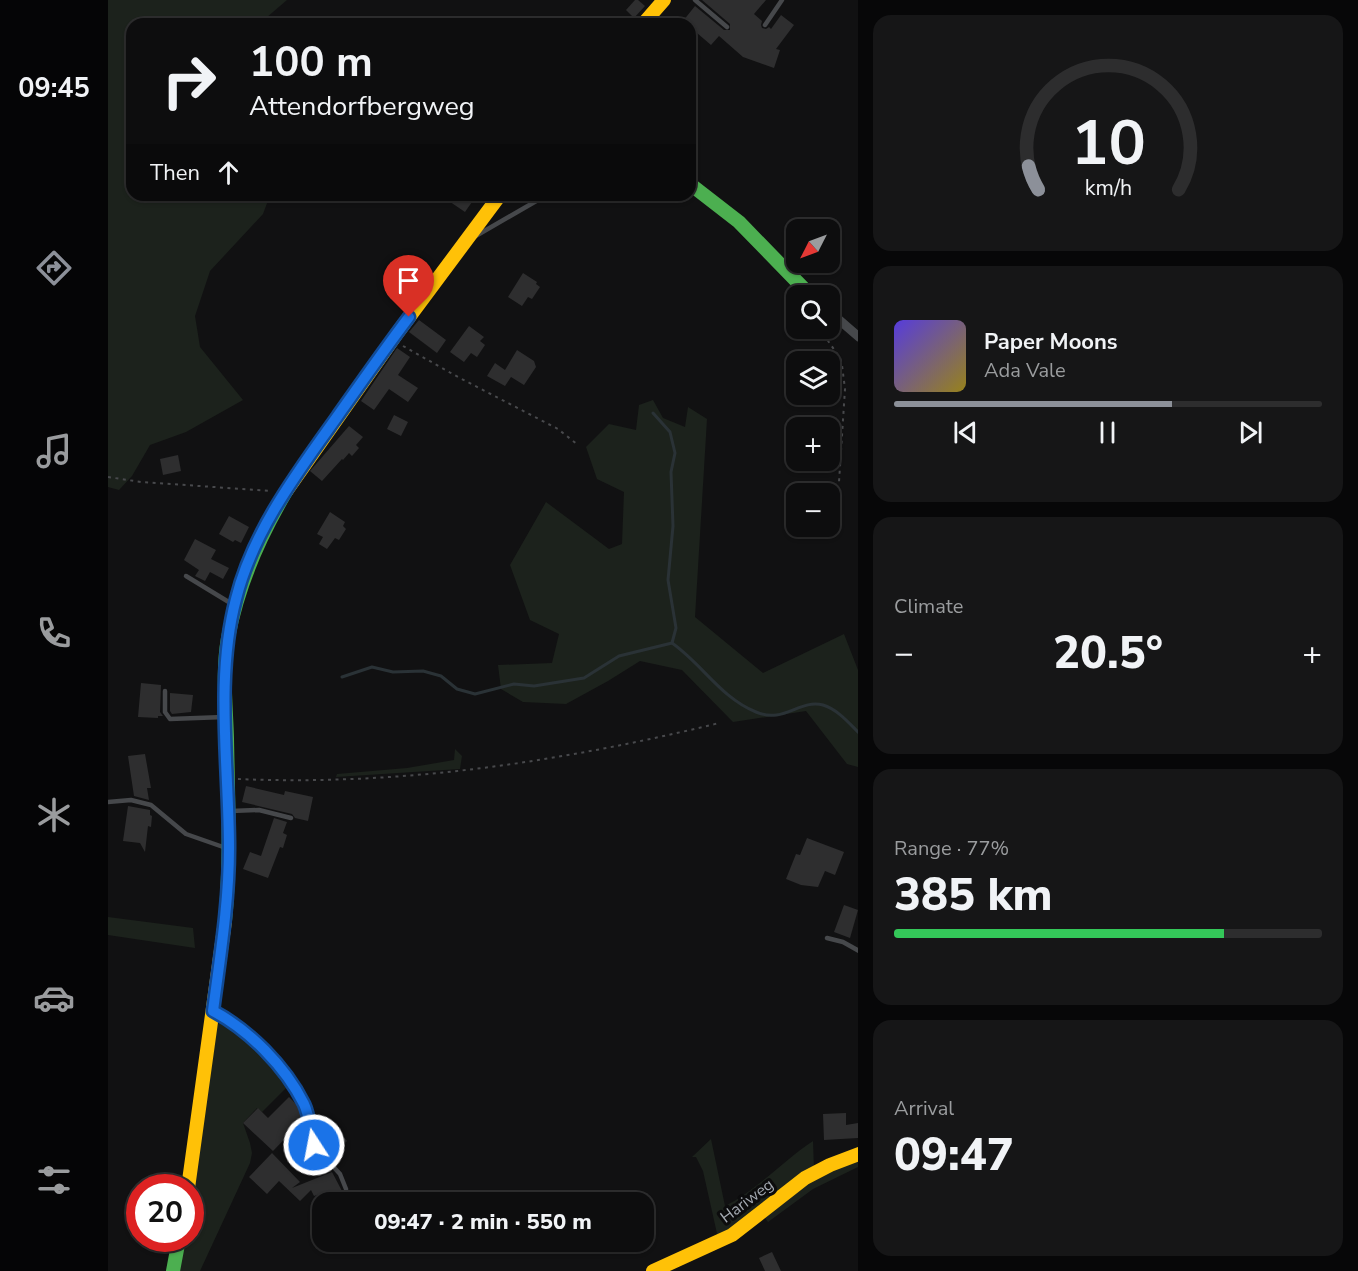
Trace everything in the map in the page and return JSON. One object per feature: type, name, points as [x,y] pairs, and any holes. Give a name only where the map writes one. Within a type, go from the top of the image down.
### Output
[{"type":"street","points":[[648,18],[664,0]]},
{"type":"street","points":[[696,188],[745,226],[801,285]]},
{"type":"street","points":[[190,1174],[225,919],[229,849],[226,653],[234,605],[250,558],[284,492],[392,340],[496,201]]},
{"type":"street","points":[[840,321],[858,337]]},
{"type":"street","name":"Hariweg","points":[[653,1271],[732,1235],[805,1178],[858,1154]]},
{"type":"street","points":[[173,1271],[177,1252]]},
{"type":"lane","points":[[695,0],[727,27]]},
{"type":"lane","points":[[765,25],[782,0]]},
{"type":"lane","points":[[468,237],[476,237],[533,201]]},
{"type":"lane","points":[[186,576],[234,605]]},
{"type":"lane","points":[[165,691],[165,712],[170,719],[177,721],[226,717]]},
{"type":"lane","points":[[108,802],[130,800],[151,805],[186,834],[229,849]]},
{"type":"lane","points":[[228,811],[259,810],[291,818]]},
{"type":"lane","points":[[827,938],[843,942],[858,951]]},
{"type":"lane","points":[[213,1011],[240,1029],[278,1065],[304,1103],[316,1148],[340,1174],[346,1189]]},
{"type":"path","points":[[826,339],[842,365],[845,389],[839,482]]},
{"type":"path","points":[[392,340],[558,429],[578,445]]},
{"type":"path","points":[[108,477],[141,483],[284,492]]},
{"type":"path","points":[[228,778],[292,782],[476,770],[639,743],[719,723]]},
{"type":"shaded area","points":[[108,0],[287,0],[266,18],[126,18],[126,201],[268,201],[263,214],[210,271],[195,316],[200,347],[243,400],[186,432],[150,445],[132,476],[119,490],[108,487]]},
{"type":"shaded area","points":[[653,400],[663,418],[685,427],[688,407],[707,419],[695,617],[763,673],[844,634],[858,670],[858,767],[847,764],[806,711],[733,722],[682,670],[640,661],[566,704],[523,702],[501,689],[498,665],[552,663],[559,634],[530,620],[510,565],[546,502],[609,549],[622,544],[624,492],[597,479],[586,447],[609,424],[636,430],[639,405]]},
{"type":"shaded area","points":[[455,749],[462,756],[460,769],[336,777],[337,774],[407,768],[454,760]]},
{"type":"shaded area","points":[[108,917],[193,928],[195,948],[108,935]]},
{"type":"shaded area","points":[[225,1021],[244,1034],[276,1066],[290,1084],[262,1112],[257,1108],[243,1123],[252,1153],[250,1163],[200,1271],[179,1271],[183,1252],[204,1252],[204,1174],[196,1174],[219,1023]]},
{"type":"shaded area","points":[[711,1139],[725,1206],[748,1192],[813,1141],[814,1170],[718,1238],[703,1171],[696,1157],[692,1157]]},
{"type":"shaded area","points":[[858,1157],[858,1167],[813,1189],[768,1222],[763,1215],[795,1189]]},
{"type":"building","points":[[635,0],[645,6],[634,18],[626,10]]},
{"type":"building","points":[[702,0],[766,0],[754,14],[762,21],[762,28],[771,29],[781,15],[794,25],[776,49],[780,50],[774,68],[743,57],[719,36],[711,45],[696,32],[696,18],[685,18],[695,6],[724,30],[730,30],[730,24]]},
{"type":"building","points":[[449,201],[473,201],[465,212]]},
{"type":"building","points":[[523,273],[537,282],[536,284],[540,287],[532,299],[528,297],[522,306],[508,297]]},
{"type":"building","points":[[419,320],[446,340],[437,353],[409,332]]},
{"type":"building","points":[[469,326],[484,337],[480,341],[485,345],[477,357],[471,353],[464,362],[450,352]]},
{"type":"building","points":[[397,348],[410,357],[398,375],[418,388],[408,402],[389,389],[374,410],[361,401]]},
{"type":"building","points":[[517,350],[534,361],[536,367],[524,385],[511,377],[505,386],[487,376],[495,363],[505,370]]},
{"type":"building","points":[[394,415],[408,422],[401,436],[387,429]]},
{"type":"building","points":[[349,426],[363,437],[356,445],[359,448],[352,456],[349,453],[342,459],[322,481],[310,471]]},
{"type":"building","points":[[178,455],[181,471],[163,475],[160,459]]},
{"type":"building","points":[[330,512],[345,522],[343,526],[346,529],[339,540],[335,538],[327,549],[319,544],[323,537],[317,534]]},
{"type":"building","points":[[229,516],[249,527],[241,543],[235,540],[233,542],[219,534]]},
{"type":"building","points":[[195,539],[216,550],[211,559],[229,568],[223,579],[210,572],[205,581],[195,576],[199,570],[184,560]]},
{"type":"building","points":[[141,683],[161,685],[160,712],[163,716],[138,717]]},
{"type":"building","points":[[170,693],[193,695],[191,712],[172,714]]},
{"type":"building","points":[[145,754],[151,788],[147,788],[149,800],[134,796],[128,756]]},
{"type":"building","points":[[246,786],[284,795],[285,791],[313,797],[308,821],[295,818],[292,814],[242,802]]},
{"type":"building","points":[[128,806],[150,810],[151,827],[148,826],[145,852],[140,843],[123,841]]},
{"type":"building","points":[[274,818],[287,822],[283,833],[287,835],[268,878],[243,869],[250,852],[261,856]]},
{"type":"building","points":[[807,838],[844,852],[835,875],[825,871],[818,887],[801,885],[786,879],[796,854],[800,855]]},
{"type":"building","points":[[844,905],[858,910],[850,938],[834,932]]},
{"type":"building","points":[[289,1097],[301,1109],[304,1119],[273,1151],[243,1123],[258,1108],[268,1118]]},
{"type":"building","points":[[846,1113],[846,1125],[858,1123],[858,1138],[824,1140],[823,1114]]},
{"type":"building","points":[[334,1126],[347,1141],[330,1156],[320,1146],[318,1139]]},
{"type":"building","points":[[272,1153],[300,1182],[292,1188],[332,1172],[342,1191],[312,1192],[311,1190],[300,1201],[279,1181],[267,1194],[249,1177]]},
{"type":"building","points":[[772,1252],[781,1271],[765,1271],[759,1258]]},
{"type":"waterway","points":[[653,413],[670,432],[675,453],[671,472],[673,526],[668,580],[676,628],[672,643]]},
{"type":"waterway","points":[[342,677],[372,667],[393,672],[423,671],[441,676],[457,689],[475,694],[514,684],[534,686],[584,678],[619,656],[672,643],[722,690],[756,712],[775,715],[806,705],[823,705],[838,713],[858,732]]},
{"type":"traffic: fast","points":[[696,189],[739,222],[800,285]]},
{"type":"traffic: fast","points":[[225,921],[229,853],[226,650],[232,618],[251,561],[267,525],[287,490]]},
{"type":"traffic: fast","points":[[173,1271],[177,1252]]},
{"type":"traffic: slow","points":[[648,18],[664,0]]},
{"type":"traffic: slow","points":[[287,490],[398,332],[496,201]]},
{"type":"traffic: slow","points":[[190,1174],[225,921]]},
{"type":"traffic: slow","points":[[653,1271],[732,1235],[805,1178],[858,1154]]},
{"type":"route","points":[[314,1145],[304,1103],[278,1065],[240,1029],[213,1011],[228,884],[225,683],[228,639],[236,597],[243,577],[255,546],[274,510],[292,480],[409,317]]}]
